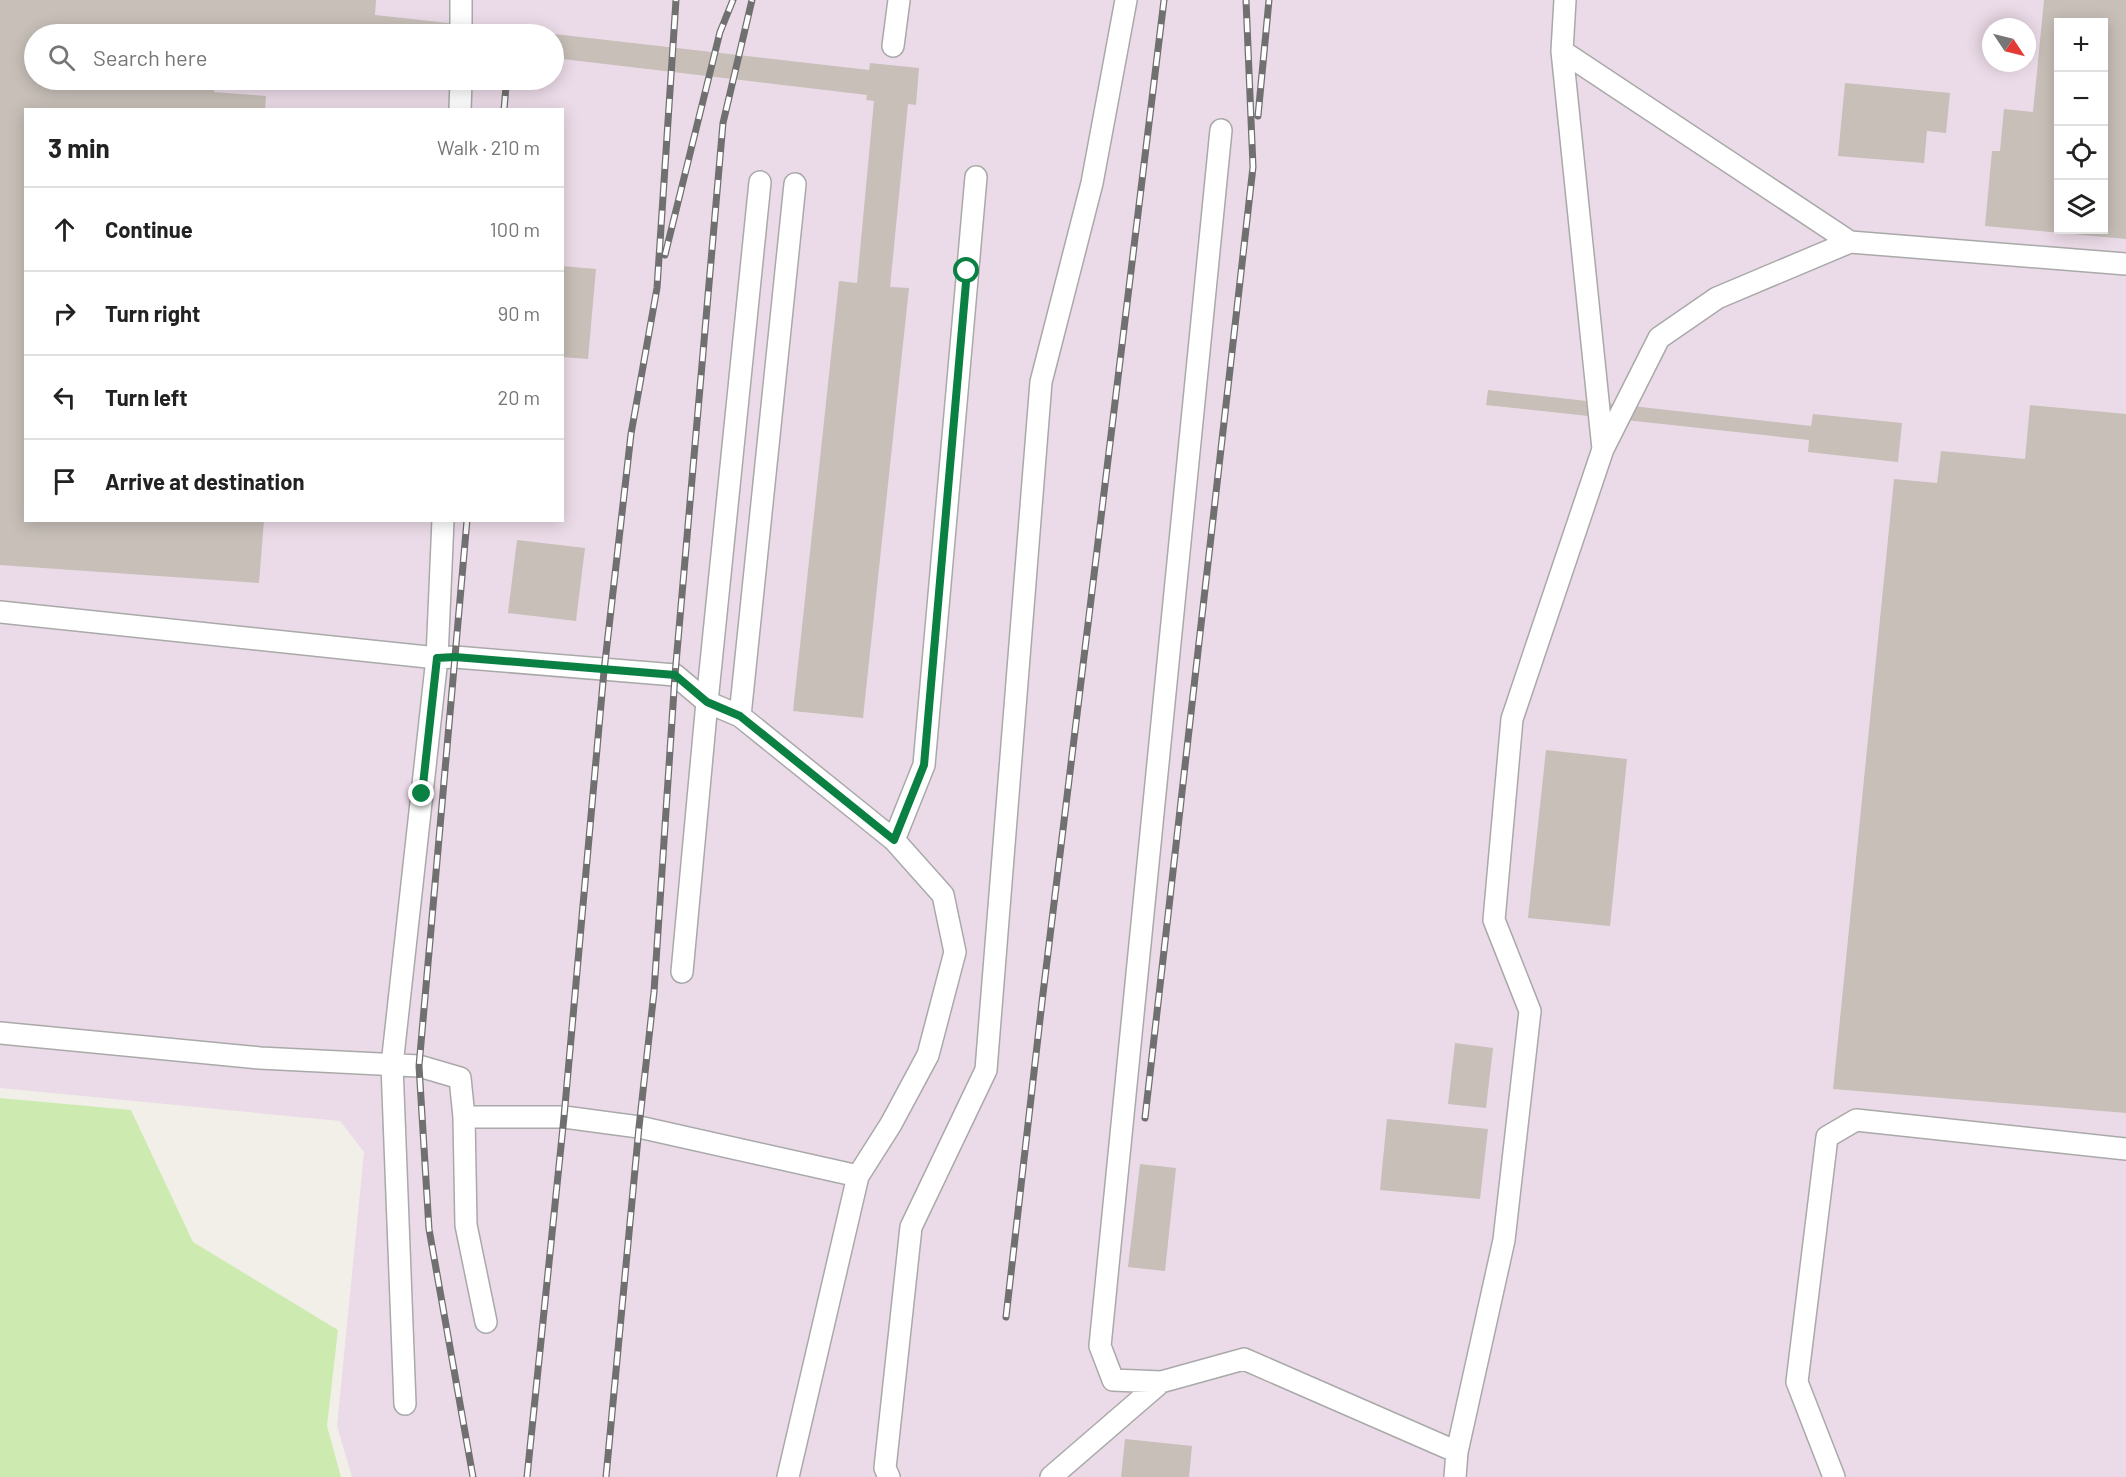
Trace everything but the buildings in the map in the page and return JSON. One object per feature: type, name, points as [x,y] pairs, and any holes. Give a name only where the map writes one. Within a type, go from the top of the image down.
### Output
[{"type":"lane","points":[[461,0],[461,24]]},
{"type":"lane","points":[[893,46],[898,0]]},
{"type":"lane","points":[[889,1477],[885,1468],[911,1227],[986,1070],[1041,382],[1092,183],[1126,0]]},
{"type":"lane","points":[[1565,0],[1562,51],[1603,449]]},
{"type":"lane","points":[[1562,51],[1850,242]]},
{"type":"lane","points":[[460,90],[460,108]]},
{"type":"lane","points":[[1221,130],[1100,1346],[1113,1380],[1161,1382],[1244,1359],[1457,1452]]},
{"type":"lane","points":[[894,840],[924,765],[976,177]]},
{"type":"lane","points":[[682,972],[760,182]]},
{"type":"lane","points":[[740,716],[795,184]]},
{"type":"lane","points":[[1455,1477],[1457,1452],[1504,1240],[1530,1011],[1494,920],[1512,719],[1603,449],[1659,338],[1717,298],[1850,242],[2126,264]]},
{"type":"lane","points":[[405,1404],[392,1065],[437,658],[443,522]]},
{"type":"lane","points":[[0,612],[437,658],[455,657],[675,675],[707,702],[740,716],[894,840],[943,895],[955,952],[928,1055],[891,1124],[858,1176],[788,1477]]},
{"type":"lane","points":[[0,1033],[260,1058],[419,1066],[460,1078],[464,1118],[466,1225],[486,1322]]},
{"type":"lane","points":[[464,1118],[564,1117],[639,1127],[858,1176]]},
{"type":"lane","points":[[1834,1477],[1797,1382],[1827,1137],[1856,1120],[2126,1149]]},
{"type":"lane","points":[[1051,1477],[1161,1382]]},
{"type":"shaded area","points":[[0,0],[2126,0],[2126,1477],[352,1477],[337,1426],[364,1152],[340,1121],[0,1088]]},
{"type":"green space","points":[[0,1098],[131,1110],[193,1242],[338,1330],[327,1426],[341,1477],[0,1477]]},
{"type":"railway","points":[[527,1477],[564,1117],[604,671],[631,434],[657,288],[676,0]]},
{"type":"railway","points":[[665,255],[720,32],[733,0]]},
{"type":"railway","points":[[606,1477],[654,992],[675,675],[723,123],[752,0]]},
{"type":"railway","points":[[1006,1317],[1164,0]]},
{"type":"railway","points":[[1145,1118],[1253,167],[1246,0]]},
{"type":"railway","points":[[1258,116],[1269,0]]},
{"type":"railway","points":[[504,108],[506,90]]},
{"type":"railway","points":[[467,522],[419,1066],[429,1229],[473,1477]]},
{"type":"route","points":[[422,794],[437,658],[455,657],[604,671],[675,675],[707,702],[740,716],[894,840],[924,765],[967,271]]}]
